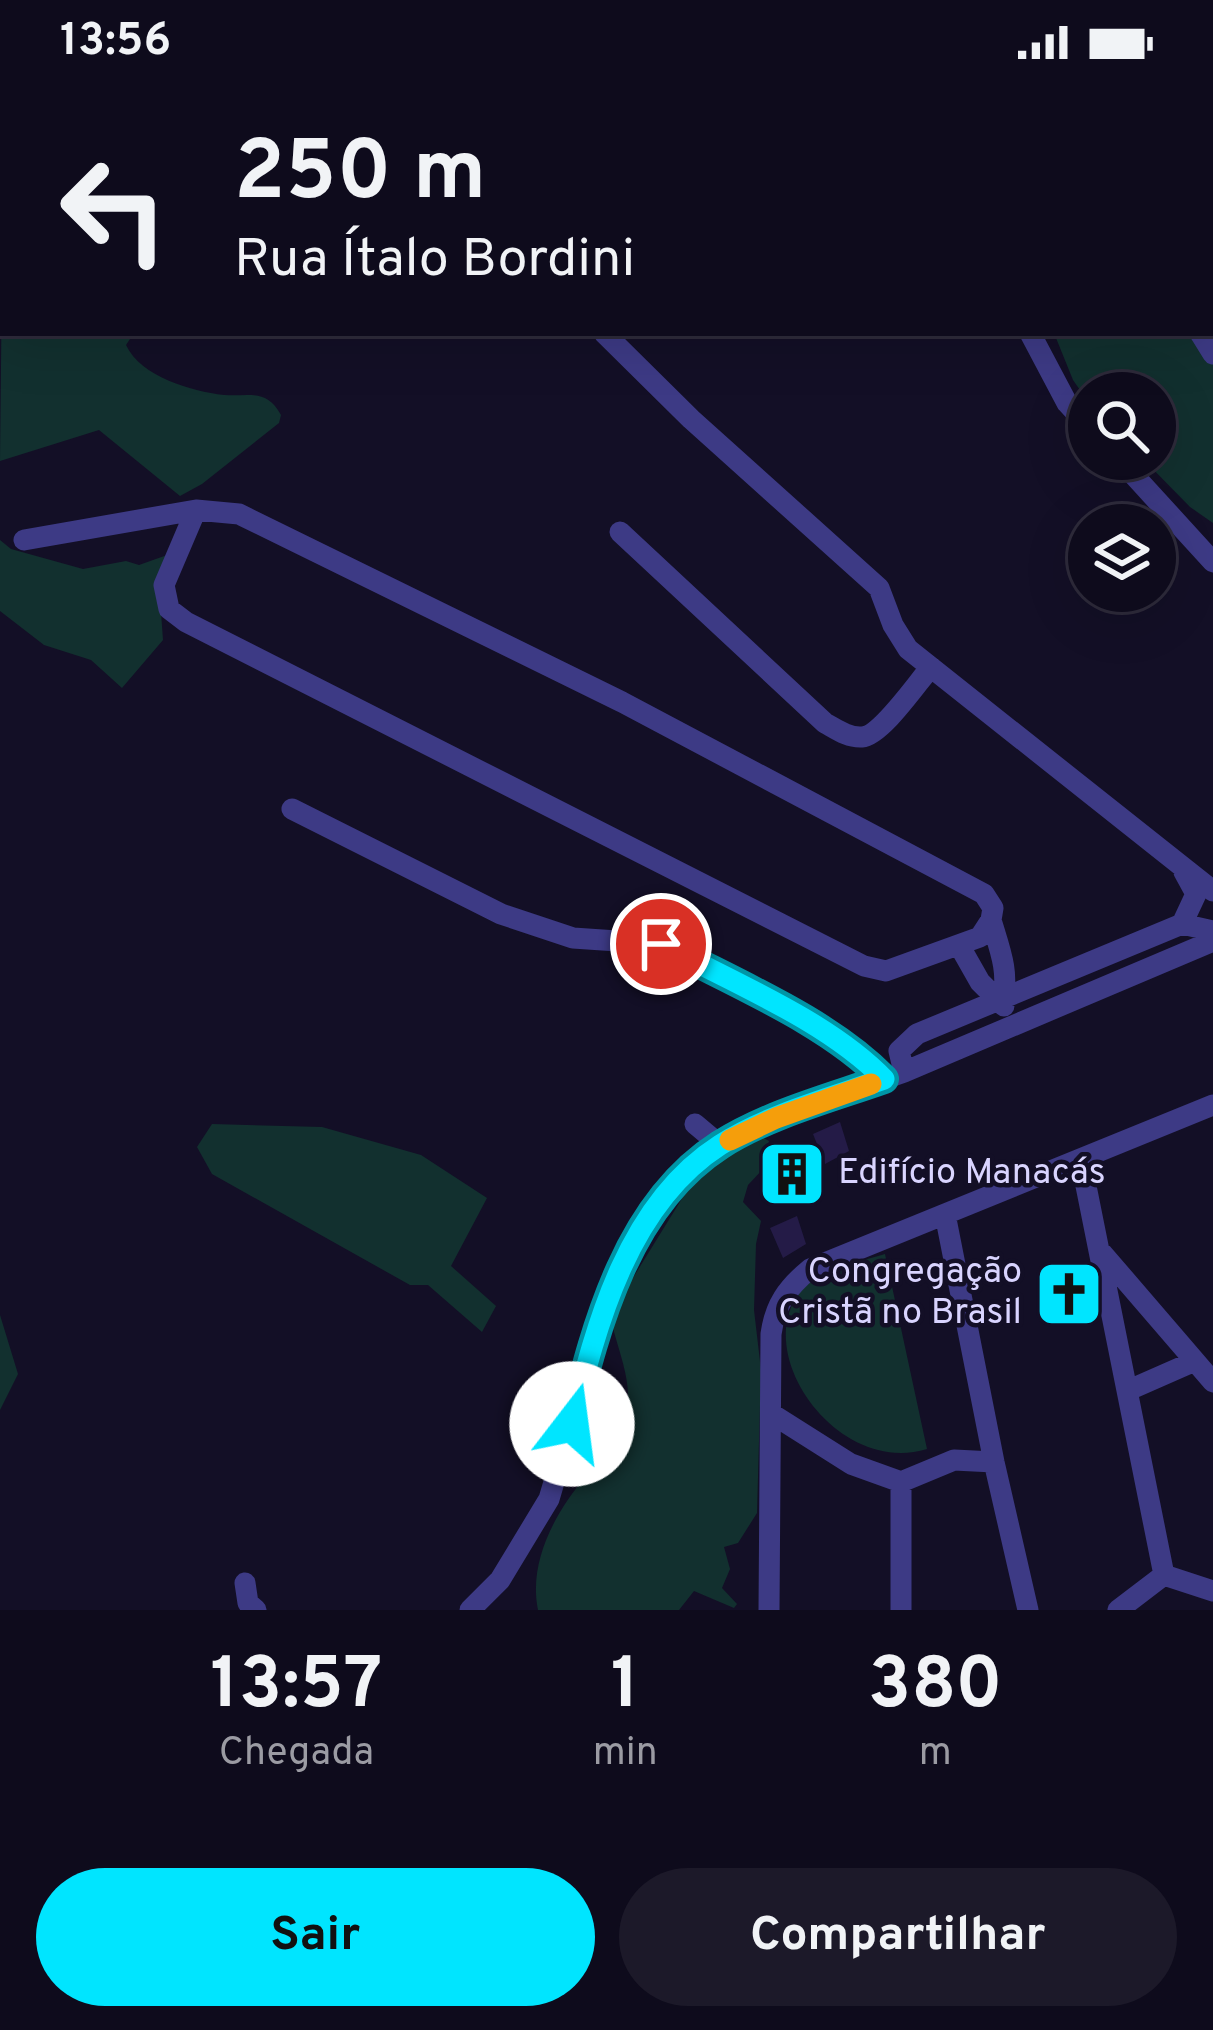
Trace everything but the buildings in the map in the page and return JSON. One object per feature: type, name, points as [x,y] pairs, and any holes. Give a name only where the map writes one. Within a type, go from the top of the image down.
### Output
[{"type":"street","points":[[607,336],[879,589],[908,649],[1213,891]]},
{"type":"street","points":[[1032,336],[1068,405]]},
{"type":"street","points":[[1137,480],[1213,562]]},
{"type":"street","points":[[24,540],[196,510],[239,514],[622,701],[983,894],[993,908],[991,920],[980,937],[958,945],[886,971],[864,966],[186,622],[170,609],[164,585],[196,510]]},
{"type":"street","points":[[620,532],[825,723],[843,733],[860,737],[875,733],[931,667]]},
{"type":"street","points":[[292,809],[501,914],[573,938],[661,944],[894,1076]]},
{"type":"street","points":[[1182,868],[1196,894],[1182,924]]},
{"type":"street","points":[[991,920],[1004,968],[1002,1000]]},
{"type":"street","points":[[894,1076],[899,1051],[908,1039],[1182,924],[1213,931]]},
{"type":"street","points":[[470,1610],[500,1580],[549,1499],[610,1293],[637,1237],[679,1179],[720,1145],[776,1118],[894,1076],[1213,941]]},
{"type":"street","points":[[958,945],[980,982],[1002,1000],[1012,1026]]},
{"type":"street","points":[[770,1610],[773,1320],[790,1286],[810,1269],[1213,1105]]},
{"type":"street","points":[[695,1124],[720,1145]]},
{"type":"street","points":[[1081,1161],[1164,1575]]},
{"type":"street","points":[[945,1214],[1028,1610]]},
{"type":"street","points":[[1097,1248],[1213,1382]]},
{"type":"street","points":[[1130,1390],[1195,1361]]},
{"type":"street","points":[[772,1382],[806,1436]]},
{"type":"street","points":[[772,1414],[851,1464],[901,1482],[954,1460],[994,1462]]},
{"type":"street","points":[[772,1456],[806,1436]]},
{"type":"street","points":[[901,1482],[901,1610]]},
{"type":"street","points":[[1164,1575],[1213,1591]]},
{"type":"street","points":[[1118,1610],[1164,1575]]},
{"type":"street","points":[[244,1583],[248,1603],[256,1610]]},
{"type":"green space","points":[[1,336],[132,336],[126,345],[155,374],[197,390],[263,397],[281,415],[279,423],[180,496],[99,430],[0,461]]},
{"type":"green space","points":[[1055,336],[1200,336],[1213,352],[1213,523],[1164,480],[1176,480],[1176,372],[1070,372]]},
{"type":"green space","points":[[0,540],[11,549],[83,569],[126,561],[139,565],[170,554],[160,598],[163,640],[122,688],[91,660],[44,645],[0,611]]},
{"type":"green space","points":[[212,1124],[322,1127],[421,1155],[487,1198],[451,1266],[496,1306],[482,1332],[428,1285],[410,1285],[212,1174],[197,1147]]},
{"type":"green space","points":[[752,1132],[769,1141],[763,1169],[748,1185],[743,1202],[761,1221],[754,1310],[761,1370],[757,1513],[738,1543],[724,1547],[730,1569],[722,1588],[737,1604],[734,1608],[694,1591],[679,1610],[538,1610],[537,1573],[547,1538],[587,1475],[610,1458],[626,1420],[626,1377],[610,1315],[691,1184]]},
{"type":"green space","points":[[885,1254],[927,1449],[892,1453],[858,1443],[829,1423],[806,1396],[791,1365],[786,1333],[793,1304],[814,1279]]},
{"type":"green space","points":[[0,1315],[18,1374],[0,1410]]},
{"type":"slow traffic","points":[[730,1140],[871,1084]]},
{"type":"place","name":"Edifício Manacás","points":[[792,1174]]},
{"type":"place","name":"Congregação Cristã no Brasil","points":[[1069,1294]]},
{"type":"route","points":[[572,1424],[610,1293],[637,1237],[679,1179],[720,1145],[776,1118],[884,1079],[846,1047],[661,944]]}]
